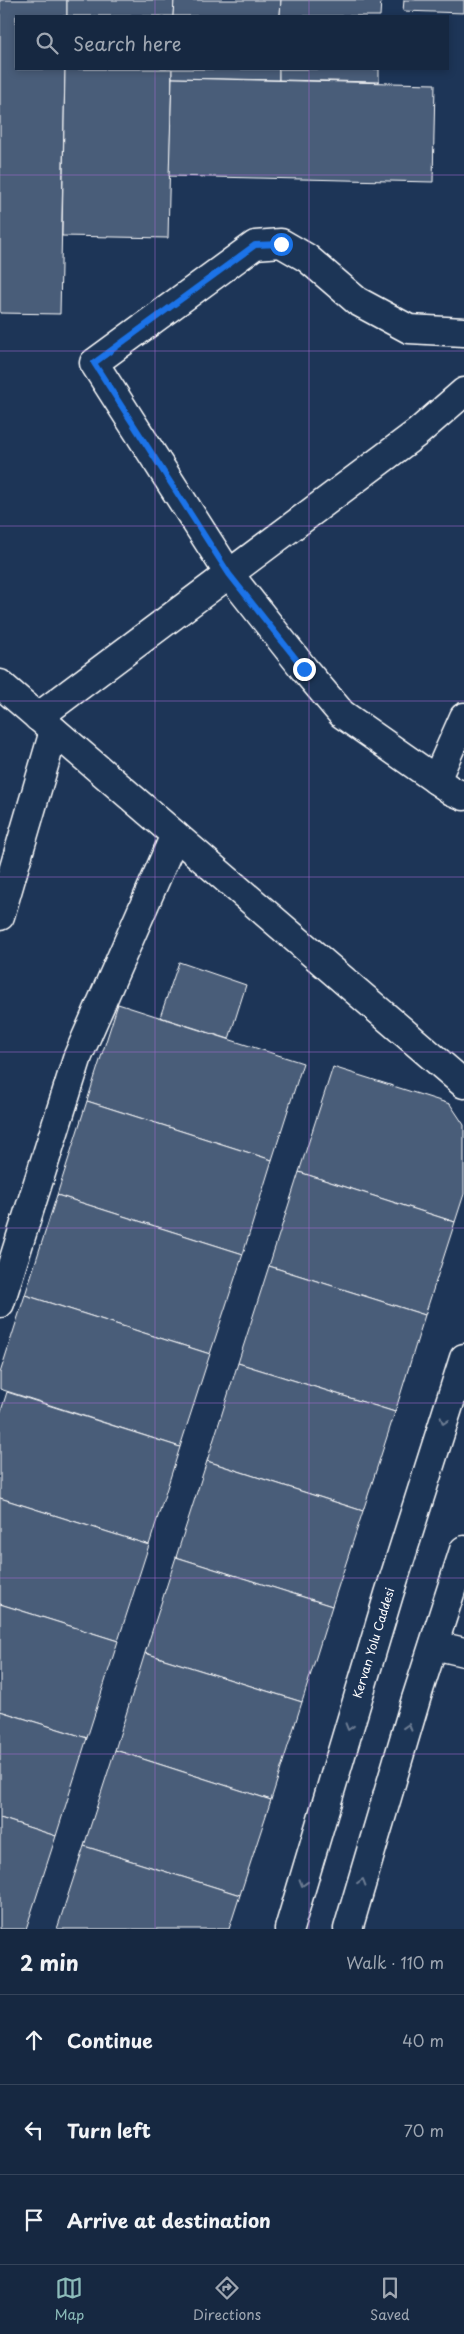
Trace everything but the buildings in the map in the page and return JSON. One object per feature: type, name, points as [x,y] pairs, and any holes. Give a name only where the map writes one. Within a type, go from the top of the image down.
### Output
[{"type":"street","points":[[464,332],[410,330],[357,301],[307,258],[281,244],[255,245],[94,363],[229,574],[342,714],[452,791],[464,796]]},
{"type":"street","points":[[0,916],[46,724],[229,574],[417,433],[464,392]]},
{"type":"street","points":[[0,684],[464,1084]]},
{"type":"street","points":[[436,780],[464,716]]},
{"type":"street","points":[[0,1304],[78,1056],[175,835]]},
{"type":"street","name":"Kervan Yolu Caddesi","points":[[289,1929],[389,1594],[464,1358]]},
{"type":"street","points":[[353,1928],[434,1645],[464,1550]]},
{"type":"street","points":[[434,1645],[464,1652]]},
{"type":"route","points":[[281,244],[255,245],[94,363],[229,574],[304,669]]}]
